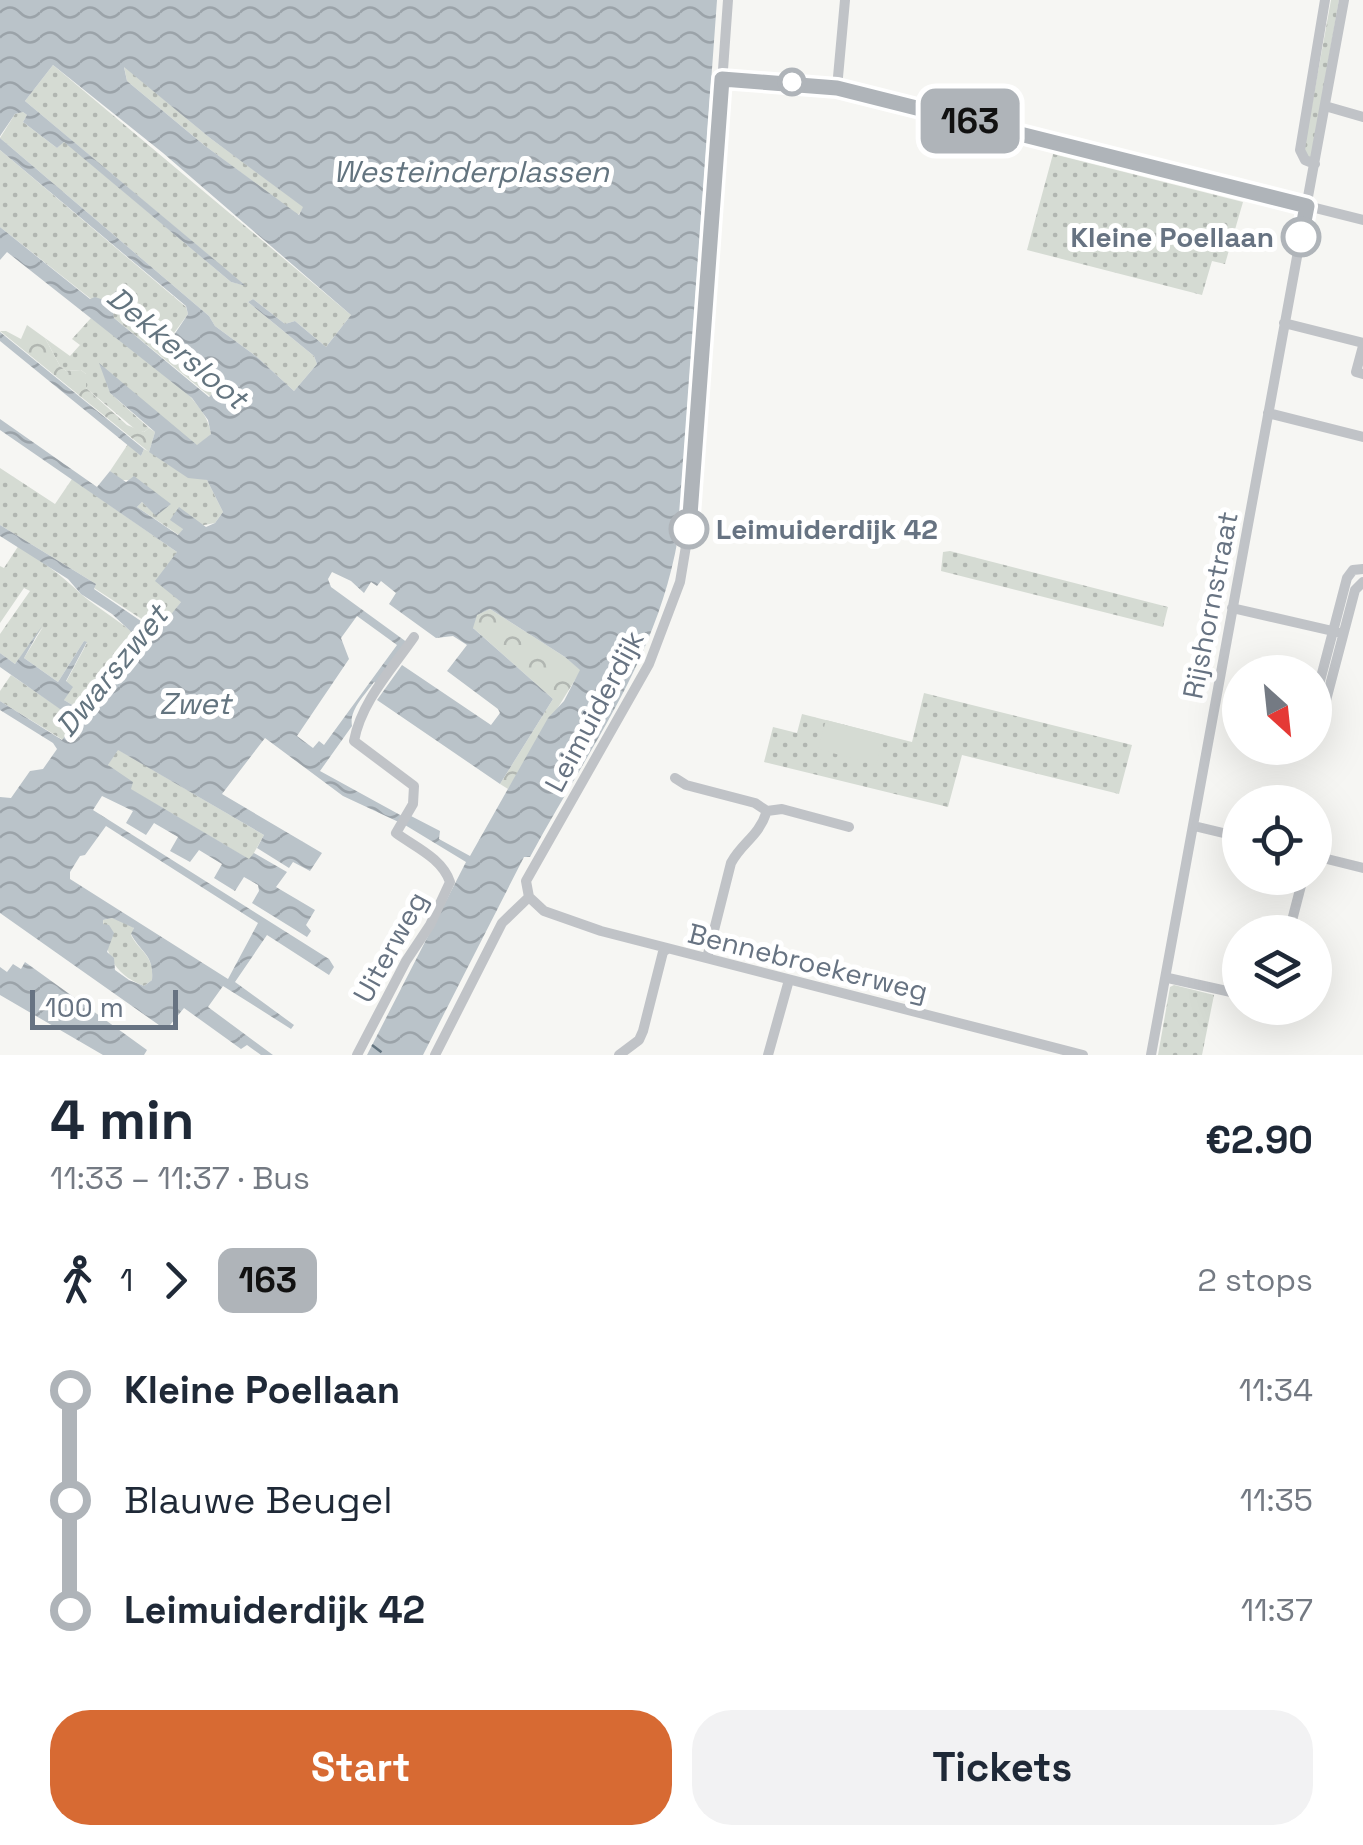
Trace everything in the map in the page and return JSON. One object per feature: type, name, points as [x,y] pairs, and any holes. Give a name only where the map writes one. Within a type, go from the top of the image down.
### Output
[{"type":"street","name":"Leimuiderdijk","points":[[528,897],[526,881],[649,664],[680,582],[691,516],[728,0]]},
{"type":"street","points":[[837,88],[845,0]]},
{"type":"street","name":"Rijshornstraat","points":[[1315,164],[1305,160],[1300,150],[1325,0]]},
{"type":"street","name":"Rijshornstraat","points":[[1151,1055],[1344,0]]},
{"type":"street","points":[[722,79],[837,88],[1363,220]]},
{"type":"street","points":[[1325,106],[1363,117]]},
{"type":"street","points":[[1284,323],[1363,344],[1356,372],[1363,374]]},
{"type":"street","points":[[1268,413],[1363,436]]},
{"type":"street","points":[[1330,655],[1338,632],[1361,583],[1358,570],[1347,578],[1338,632],[1332,662]]},
{"type":"street","points":[[1232,608],[1338,632]]},
{"type":"street","name":"Uiterweg","points":[[357,1055],[450,882],[438,862],[396,834],[414,798],[414,786],[354,742],[356,728],[370,701],[414,637]]},
{"type":"street","points":[[674,778],[686,785],[755,803],[767,811],[782,809],[849,826]]},
{"type":"street","points":[[706,958],[731,862],[755,837],[767,811]]},
{"type":"street","points":[[1194,826],[1222,832]]},
{"type":"street","points":[[1332,860],[1363,868]]},
{"type":"street","points":[[435,1055],[502,924],[528,897]]},
{"type":"street","name":"Bennebroekerweg","points":[[528,897],[544,911],[568,922],[1083,1055]]},
{"type":"street","points":[[619,1055],[644,1031],[661,958],[668,949]]},
{"type":"street","points":[[1168,978],[1222,990]]},
{"type":"street","points":[[768,1055],[788,980]]},
{"type":"green space","points":[[1331,0],[1339,0],[1311,159],[1303,155]]},
{"type":"green space","points":[[53,65],[351,315],[326,347],[295,321],[285,324],[253,299],[248,302],[314,356],[317,364],[294,391],[0,138],[15,114],[23,112],[27,115],[23,122],[57,148],[64,141],[231,282],[244,285],[25,101]]},
{"type":"green space","points":[[124,66],[210,138],[304,207],[298,215],[127,81]]},
{"type":"green space","points":[[0,150],[186,307],[188,314],[174,333],[223,384],[212,398],[114,318],[125,299],[115,292],[107,301],[91,299],[0,227]]},
{"type":"green space","points":[[1053,154],[1243,202],[1225,264],[1212,261],[1202,295],[1027,250]]},
{"type":"green space","points":[[91,318],[180,386],[206,419],[211,434],[197,446],[103,371],[110,393],[149,428],[144,432],[136,430],[86,388],[86,374],[81,370],[66,371],[60,366],[45,338],[70,356],[80,345],[72,339]]},
{"type":"green space","points":[[27,325],[45,338],[66,371],[81,370],[86,374],[86,388],[127,425],[155,432],[149,452],[0,331],[21,339]]},
{"type":"green space","points":[[128,444],[141,456],[144,449],[207,480],[223,512],[215,523],[183,529],[179,535],[137,507],[142,502],[156,515],[170,504],[110,471]]},
{"type":"green space","points":[[0,468],[55,504],[72,479],[177,552],[181,602],[160,631],[94,588],[96,584],[0,525]]},
{"type":"green space","points":[[19,545],[143,643],[89,715],[64,700],[66,682],[87,643],[84,641],[58,682],[24,658],[43,627],[15,664],[0,653],[0,634],[30,591],[24,588],[0,623],[0,566],[4,568]]},
{"type":"green space","points":[[943,552],[1168,607],[1163,627],[941,571]]},
{"type":"green space","points":[[490,609],[581,670],[508,789],[500,784],[553,699],[472,627],[476,615]]},
{"type":"green space","points":[[11,675],[77,720],[63,740],[0,701],[0,691]]},
{"type":"green space","points":[[924,693],[1132,745],[1119,794],[962,755],[948,807],[764,762],[773,727],[797,733],[802,714],[912,742]]},
{"type":"green space","points":[[826,720],[884,735],[876,765],[818,749]]},
{"type":"green space","points":[[117,749],[264,835],[250,860],[130,789],[108,765]]},
{"type":"green space","points":[[112,918],[132,925],[131,935],[149,959],[152,980],[144,986],[124,975],[112,960],[103,920]]},
{"type":"green space","points":[[1170,987],[1214,995],[1202,1055],[1158,1055]]},
{"type":"water","points":[[0,0],[717,0],[678,538],[668,582],[618,704],[530,857],[524,857],[423,1055],[367,1055],[466,862],[405,825],[343,796],[265,738],[222,794],[322,853],[310,871],[293,862],[289,868],[257,848],[264,835],[118,750],[108,765],[133,782],[131,789],[249,859],[254,853],[287,872],[276,887],[315,910],[306,925],[311,931],[307,937],[252,903],[258,885],[244,877],[235,891],[214,878],[222,864],[199,850],[190,862],[170,851],[178,837],[154,823],[146,835],[126,823],[133,811],[102,796],[93,810],[329,959],[334,967],[329,975],[267,935],[235,982],[294,1025],[291,1029],[223,986],[208,1007],[273,1055],[261,1055],[247,1045],[241,1049],[184,1008],[166,1030],[0,913],[0,797],[11,798],[30,771],[43,769],[57,749],[0,710],[0,701],[62,740],[77,721],[0,667],[0,653],[15,664],[42,626],[24,658],[58,682],[84,641],[87,642],[66,681],[73,687],[64,700],[89,715],[143,643],[68,579],[0,536],[0,525],[96,584],[94,589],[157,632],[181,602],[155,581],[177,552],[0,430],[0,419],[97,487],[110,471],[126,482],[134,476],[171,504],[156,516],[142,502],[137,507],[178,535],[183,529],[170,520],[179,507],[206,527],[223,512],[207,480],[188,478],[149,452],[155,432],[110,393],[99,363],[197,445],[211,434],[208,420],[192,398],[7,252],[0,260],[0,227],[90,299],[107,301],[116,291],[125,299],[113,313],[114,318],[209,397],[223,384],[172,338],[188,314],[186,306],[0,150],[0,138],[294,391],[317,364],[314,356],[248,302],[253,299],[285,324],[295,321],[326,347],[351,315],[163,153],[53,65],[25,101],[246,286],[231,282],[64,142],[57,148],[23,122],[27,115],[23,112],[15,114],[0,136]],"holes":[[[124,67],[303,207],[299,215],[204,145],[127,81]],[[332,572],[364,593],[371,582],[377,586],[381,581],[396,593],[389,604],[436,638],[453,636],[467,645],[447,671],[498,709],[500,713],[491,725],[402,665],[377,700],[500,784],[553,699],[473,628],[477,615],[490,609],[580,670],[564,701],[548,718],[470,856],[439,839],[440,831],[411,816],[402,816],[320,771],[352,726],[358,703],[374,682],[378,684],[408,643],[331,587],[328,579]],[[357,616],[397,645],[324,745],[319,741],[313,748],[297,736],[349,659],[341,638]],[[106,826],[258,923],[228,979],[70,879],[80,856],[85,855]],[[112,918],[134,928],[131,934],[149,959],[152,980],[144,986],[115,970],[114,958],[107,952],[114,933],[109,925],[103,924],[103,920]]]},
{"type":"water","points":[[0,332],[144,449],[141,456],[0,341]]},
{"type":"water","points":[[25,962],[147,1050],[144,1055],[103,1055],[0,995],[0,967],[7,972],[13,964],[21,969]]},
{"type":"ferry route","points":[[372,1045],[385,1055]]},
{"type":"bus line","name":"163","points":[[689,529],[722,79],[837,88],[1307,206],[1301,237]]},
{"type":"place","name":"Kleine Poellaan","points":[[1301,237]]},
{"type":"place","name":"Leimuiderdijk 42","points":[[689,529]]},
{"type":"water label","name":"Westeinderplassen","points":[[471,172]]},
{"type":"water label","name":"Dekkersloot","points":[[177,348]]},
{"type":"water label","name":"Dwarszwet","points":[[112,671]]},
{"type":"water label","name":"Zwet","points":[[195,704]]}]
